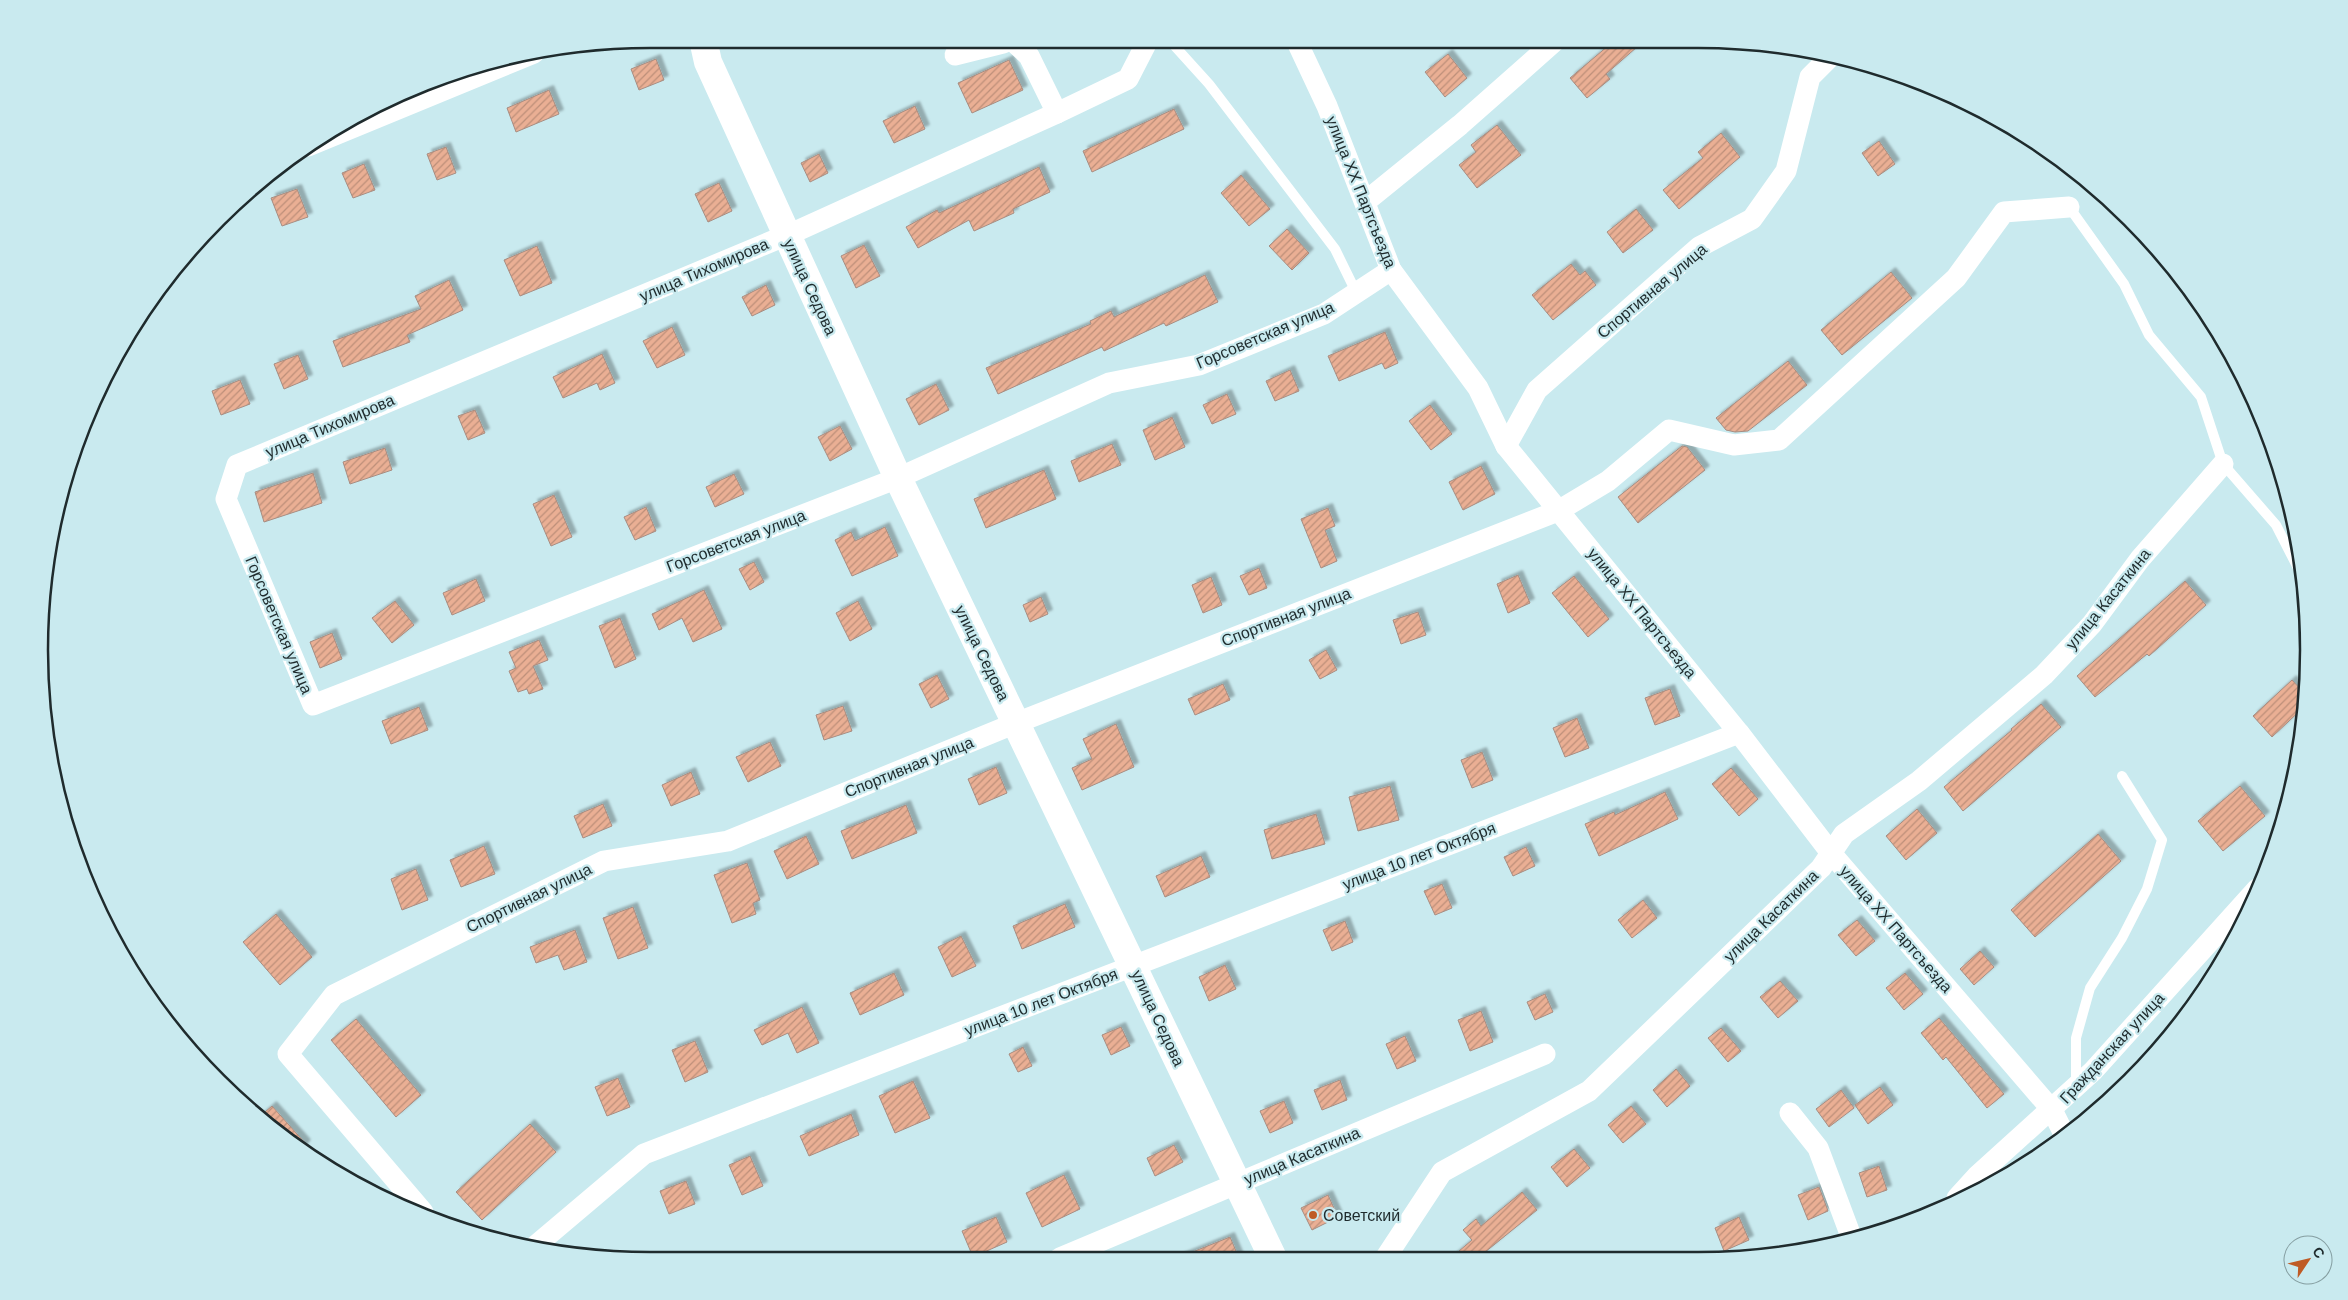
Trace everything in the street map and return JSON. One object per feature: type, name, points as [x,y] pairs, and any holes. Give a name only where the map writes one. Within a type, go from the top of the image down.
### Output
[{"type":"street","name":"улица Седова","points":[[705,48],[708,62],[898,478],[1270,1252]]},
{"type":"street","points":[[955,55],[980,48]]},
{"type":"street","points":[[1021,48],[1029,56],[1057,113]]},
{"type":"street","name":"улица Тихомирова","points":[[237,465],[786,235],[1057,113],[1128,79],[1144,48]]},
{"type":"street","name":"улица XX Партсъезда","points":[[1300,48],[1327,106],[1391,270],[1478,388],[1506,446],[1739,733],[1831,854],[2052,1110],[2062,1130]]},
{"type":"street","points":[[1365,202],[1460,125],[1547,48]]},
{"type":"street","name":"Спортивная улица","points":[[1506,446],[1537,390],[1699,247],[1752,219],[1786,171],[1810,77],[1826,61]]},
{"type":"street","points":[[344,131],[498,67]]},
{"type":"street","name":"Спортивная улица","points":[[419,1207],[288,1054],[334,995],[604,861],[728,841],[1016,723],[1558,510],[1608,481],[1669,430],[1734,445],[1779,440],[1956,278],[2004,212],[2069,207]]},
{"type":"street","name":"Горсоветская улица","points":[[237,465],[226,499],[312,705],[898,478],[1109,383],[1199,365],[1324,314],[1391,270]]},
{"type":"street","name":"улица Касаткина","points":[[1389,1252],[1442,1172],[1589,1091],[1821,868],[1844,834],[1919,781],[2044,675],[2092,624],[2140,559],[2223,464]]},
{"type":"street","name":"улица 10 лет Октября","points":[[540,1242],[644,1154],[1739,733]]},
{"type":"street","name":"Гражданская улица","points":[[1965,1190],[1977,1176],[2076,1088],[2243,905]]},
{"type":"street","name":"улица Касаткина","points":[[1074,1252],[1545,1054]]},
{"type":"street","points":[[1790,1113],[1818,1148],[1850,1233]]},
{"type":"lane","points":[[1176,48],[1209,84],[1336,249],[1357,294]]},
{"type":"lane","points":[[2069,207],[2124,284],[2149,335],[2201,397],[2223,464],[2276,524],[2293,558]]},
{"type":"lane","points":[[2076,1088],[2076,1038],[2090,988],[2122,938],[2147,889],[2162,840],[2122,776]]},
{"type":"building","points":[[1606,48],[1636,48],[1606,74],[1610,79],[1587,98],[1570,78]]},
{"type":"building","points":[[1448,54],[1467,78],[1445,97],[1425,72]]},
{"type":"building","points":[[656,59],[664,80],[639,90],[631,69]]},
{"type":"building","points":[[1009,60],[1023,90],[972,113],[958,83]]},
{"type":"building","points":[[549,90],[559,114],[516,132],[507,108]]},
{"type":"building","points":[[915,106],[925,129],[894,143],[883,121]]},
{"type":"building","points":[[1174,109],[1184,129],[1092,172],[1083,151]]},
{"type":"building","points":[[1497,125],[1521,155],[1477,188],[1459,165],[1476,152],[1471,145]]},
{"type":"building","points":[[1721,133],[1740,157],[1679,209],[1663,190],[1703,158],[1698,152]]},
{"type":"building","points":[[1879,141],[1895,164],[1878,176],[1862,153]]},
{"type":"building","points":[[446,147],[456,173],[437,180],[427,154]]},
{"type":"building","points":[[819,154],[828,173],[810,182],[801,163]]},
{"type":"building","points":[[364,164],[375,190],[353,198],[342,173]]},
{"type":"building","points":[[1039,167],[1050,192],[1013,209],[1014,213],[974,231],[969,220],[918,248],[906,227],[937,210],[939,213]]},
{"type":"building","points":[[1241,175],[1270,209],[1249,226],[1221,193]]},
{"type":"building","points":[[719,183],[732,211],[708,222],[695,194]]},
{"type":"building","points":[[297,189],[308,217],[282,226],[271,198]]},
{"type":"building","points":[[1636,209],[1653,230],[1623,253],[1607,232]]},
{"type":"building","points":[[1287,229],[1309,253],[1292,270],[1269,246]]},
{"type":"building","points":[[864,245],[880,276],[856,288],[841,256]]},
{"type":"building","points":[[537,246],[552,283],[520,296],[504,260]]},
{"type":"building","points":[[1571,264],[1580,275],[1585,271],[1596,285],[1553,320],[1532,295]]},
{"type":"building","points":[[1891,272],[1912,298],[1842,355],[1821,330]]},
{"type":"building","points":[[1205,275],[1218,302],[1166,326],[1164,323],[1104,351],[1102,347],[998,394],[986,368],[1091,324],[1090,321],[1111,311],[1114,317]]},
{"type":"building","points":[[449,280],[463,310],[407,335],[410,342],[343,367],[333,341],[421,309],[415,296]]},
{"type":"building","points":[[766,285],[775,305],[752,316],[742,297]]},
{"type":"building","points":[[672,327],[685,355],[657,368],[643,341]]},
{"type":"building","points":[[1385,332],[1398,363],[1385,369],[1382,363],[1339,381],[1328,356]]},
{"type":"building","points":[[602,354],[615,383],[600,390],[597,383],[563,398],[553,377]]},
{"type":"building","points":[[298,355],[308,379],[284,389],[274,364]]},
{"type":"building","points":[[1788,361],[1807,385],[1748,431],[1735,432],[1726,430],[1716,418]]},
{"type":"building","points":[[1290,370],[1299,391],[1275,401],[1266,381]]},
{"type":"building","points":[[240,380],[250,404],[221,415],[212,391]]},
{"type":"building","points":[[936,384],[949,410],[919,425],[906,399]]},
{"type":"building","points":[[1227,394],[1236,414],[1212,424],[1203,405]]},
{"type":"building","points":[[1430,405],[1452,434],[1431,450],[1409,421]]},
{"type":"building","points":[[475,410],[485,433],[468,440],[458,416]]},
{"type":"building","points":[[1172,417],[1185,447],[1155,460],[1143,430]]},
{"type":"building","points":[[840,426],[852,449],[830,461],[818,437]]},
{"type":"building","points":[[1112,444],[1121,465],[1079,482],[1071,461]]},
{"type":"building","points":[[1682,446],[1687,447],[1705,470],[1638,523],[1618,497]]},
{"type":"building","points":[[385,448],[392,470],[350,484],[343,462]]},
{"type":"building","points":[[1481,466],[1495,494],[1463,510],[1449,482]]},
{"type":"building","points":[[1044,470],[1056,499],[986,528],[974,499]]},
{"type":"building","points":[[313,473],[322,503],[264,522],[255,492]]},
{"type":"building","points":[[734,474],[744,494],[715,507],[706,487]]},
{"type":"building","points":[[554,495],[572,537],[551,546],[533,504]]},
{"type":"building","points":[[646,507],[656,531],[635,540],[624,517]]},
{"type":"building","points":[[1328,508],[1335,526],[1325,530],[1337,561],[1321,568],[1301,519]]},
{"type":"building","points":[[885,527],[898,556],[852,576],[835,540],[851,532],[855,541]]},
{"type":"building","points":[[754,562],[764,582],[750,590],[739,569]]},
{"type":"building","points":[[1259,568],[1267,588],[1249,595],[1240,576]]},
{"type":"building","points":[[1518,575],[1530,603],[1508,613],[1497,584]]},
{"type":"building","points":[[1574,576],[1609,619],[1588,637],[1552,593]]},
{"type":"building","points":[[1211,577],[1222,605],[1203,613],[1192,585]]},
{"type":"building","points":[[476,579],[485,601],[452,615],[443,593]]},
{"type":"building","points":[[2185,581],[2206,605],[2149,656],[2147,654],[2095,697],[2077,676]]},
{"type":"building","points":[[704,590],[722,629],[693,642],[682,618],[659,630],[652,614]]},
{"type":"building","points":[[1041,597],[1048,614],[1030,622],[1023,605]]},
{"type":"building","points":[[395,601],[414,625],[392,643],[372,618]]},
{"type":"building","points":[[858,601],[872,629],[850,641],[836,613]]},
{"type":"building","points":[[1418,612],[1426,635],[1401,644],[1393,620]]},
{"type":"building","points":[[620,618],[636,659],[615,668],[599,626]]},
{"type":"building","points":[[332,633],[342,659],[320,668],[310,642]]},
{"type":"building","points":[[539,640],[548,660],[533,666],[543,689],[529,694],[527,689],[518,692],[509,671],[516,668],[509,652]]},
{"type":"building","points":[[1326,650],[1337,670],[1320,679],[1309,660]]},
{"type":"building","points":[[937,675],[949,699],[931,708],[919,684]]},
{"type":"building","points":[[2292,680],[2299,688],[2297,714],[2272,737],[2253,716]]},
{"type":"building","points":[[1223,684],[1230,700],[1195,715],[1188,699]]},
{"type":"building","points":[[1670,689],[1680,716],[1655,725],[1645,698]]},
{"type":"building","points":[[2041,704],[2061,727],[1963,811],[1944,787]]},
{"type":"building","points":[[843,706],[852,731],[824,740],[816,715]]},
{"type":"building","points":[[419,707],[428,730],[391,744],[382,721]]},
{"type":"building","points":[[1577,718],[1589,748],[1565,757],[1553,728]]},
{"type":"building","points":[[1116,724],[1134,767],[1082,790],[1072,768],[1092,759],[1083,739]]},
{"type":"building","points":[[770,742],[781,766],[748,782],[736,757]]},
{"type":"building","points":[[1482,752],[1493,780],[1472,788],[1461,760]]},
{"type":"building","points":[[996,767],[1007,793],[979,805],[968,779]]},
{"type":"building","points":[[1731,768],[1758,799],[1739,816],[1712,784]]},
{"type":"building","points":[[691,772],[700,794],[671,806],[662,785]]},
{"type":"building","points":[[1390,786],[1399,820],[1358,831],[1349,797]]},
{"type":"building","points":[[2240,786],[2265,816],[2223,851],[2198,821]]},
{"type":"building","points":[[1665,792],[1678,819],[1599,856],[1585,824],[1614,812],[1615,815]]},
{"type":"building","points":[[603,804],[612,826],[583,838],[574,816]]},
{"type":"building","points":[[906,805],[917,833],[852,859],[841,831]]},
{"type":"building","points":[[1917,809],[1937,833],[1906,860],[1886,836]]},
{"type":"building","points":[[1316,814],[1325,844],[1272,859],[1264,830]]},
{"type":"building","points":[[2098,834],[2121,861],[2035,937],[2011,910]]},
{"type":"building","points":[[806,836],[819,864],[787,879],[774,851]]},
{"type":"building","points":[[484,846],[495,874],[461,887],[450,860]]},
{"type":"building","points":[[1526,847],[1535,866],[1513,876],[1504,857]]},
{"type":"building","points":[[1201,856],[1210,877],[1165,897],[1156,876]]},
{"type":"building","points":[[747,863],[760,900],[753,903],[756,914],[732,923],[714,875]]},
{"type":"building","points":[[416,869],[428,900],[402,910],[391,879]]},
{"type":"building","points":[[1442,884],[1452,908],[1435,915],[1424,891]]},
{"type":"building","points":[[1643,900],[1657,918],[1632,938],[1618,920]]},
{"type":"building","points":[[1065,904],[1075,927],[1022,949],[1013,926]]},
{"type":"building","points":[[633,907],[648,948],[618,959],[603,918]]},
{"type":"building","points":[[276,914],[312,957],[280,985],[243,942]]},
{"type":"building","points":[[1857,920],[1875,941],[1856,956],[1838,935]]},
{"type":"building","points":[[1345,921],[1353,942],[1332,951],[1323,930]]},
{"type":"building","points":[[575,930],[587,962],[564,970],[558,955],[536,963],[530,947]]},
{"type":"building","points":[[961,936],[976,966],[952,977],[938,947]]},
{"type":"building","points":[[1980,951],[1994,967],[1974,985],[1960,969]]},
{"type":"building","points":[[1225,965],[1236,989],[1209,1001],[1199,977]]},
{"type":"building","points":[[894,973],[904,995],[860,1015],[850,993]]},
{"type":"building","points":[[1905,973],[1923,994],[1904,1010],[1886,988]]},
{"type":"building","points":[[1780,981],[1798,1001],[1778,1018],[1760,997]]},
{"type":"building","points":[[1545,994],[1553,1012],[1535,1020],[1527,1002]]},
{"type":"building","points":[[802,1007],[819,1043],[797,1053],[788,1033],[762,1045],[754,1030]]},
{"type":"building","points":[[1481,1011],[1493,1042],[1470,1051],[1458,1020]]},
{"type":"building","points":[[1939,1018],[2004,1094],[1987,1108],[1946,1057],[1943,1060],[1921,1033]]},
{"type":"building","points":[[356,1019],[421,1095],[396,1117],[331,1040]]},
{"type":"building","points":[[1121,1027],[1130,1046],[1111,1055],[1102,1035]]},
{"type":"building","points":[[1721,1028],[1741,1051],[1728,1062],[1708,1038]]},
{"type":"building","points":[[1405,1036],[1416,1061],[1397,1069],[1386,1044]]},
{"type":"building","points":[[695,1041],[708,1072],[685,1082],[672,1050]]},
{"type":"building","points":[[1023,1047],[1032,1066],[1018,1072],[1009,1054]]},
{"type":"building","points":[[1676,1069],[1690,1086],[1667,1107],[1653,1090]]},
{"type":"building","points":[[618,1078],[630,1107],[607,1116],[595,1087]]},
{"type":"building","points":[[1340,1080],[1347,1100],[1322,1110],[1314,1090]]},
{"type":"building","points":[[913,1081],[930,1118],[895,1133],[879,1096]]},
{"type":"building","points":[[1880,1087],[1893,1105],[1868,1124],[1855,1105]]},
{"type":"building","points":[[1841,1090],[1854,1108],[1829,1127],[1816,1109]]},
{"type":"building","points":[[1284,1101],[1293,1123],[1270,1133],[1260,1111]]},
{"type":"building","points":[[272,1106],[306,1144],[283,1128],[264,1113]]},
{"type":"building","points":[[1631,1106],[1646,1124],[1623,1143],[1608,1125]]},
{"type":"building","points":[[851,1114],[859,1135],[809,1156],[800,1136]]},
{"type":"building","points":[[530,1124],[556,1152],[482,1220],[456,1192]]},
{"type":"building","points":[[1174,1145],[1183,1162],[1155,1176],[1147,1158]]},
{"type":"building","points":[[1574,1149],[1590,1168],[1567,1187],[1551,1167]]},
{"type":"building","points":[[750,1156],[763,1186],[742,1195],[729,1165]]},
{"type":"building","points":[[1879,1166],[1887,1190],[1867,1197],[1859,1173]]},
{"type":"building","points":[[1064,1175],[1080,1209],[1042,1227],[1026,1193]]},
{"type":"building","points":[[686,1181],[695,1204],[669,1214],[660,1191]]},
{"type":"building","points":[[1819,1187],[1828,1211],[1808,1220],[1798,1195]]},
{"type":"building","points":[[1522,1192],[1537,1210],[1485,1252],[1458,1252],[1472,1240],[1463,1230],[1476,1219],[1481,1226]]},
{"type":"building","points":[[1328,1195],[1338,1217],[1312,1230],[1301,1208]]},
{"type":"building","points":[[996,1217],[1007,1242],[984,1252],[971,1252],[962,1231]]},
{"type":"building","points":[[1739,1217],[1749,1240],[1724,1251],[1715,1228]]},
{"type":"building","points":[[1230,1237],[1236,1252],[1192,1252]]},
{"type":"place","name":"Советский","points":[[1313,1215]]}]
